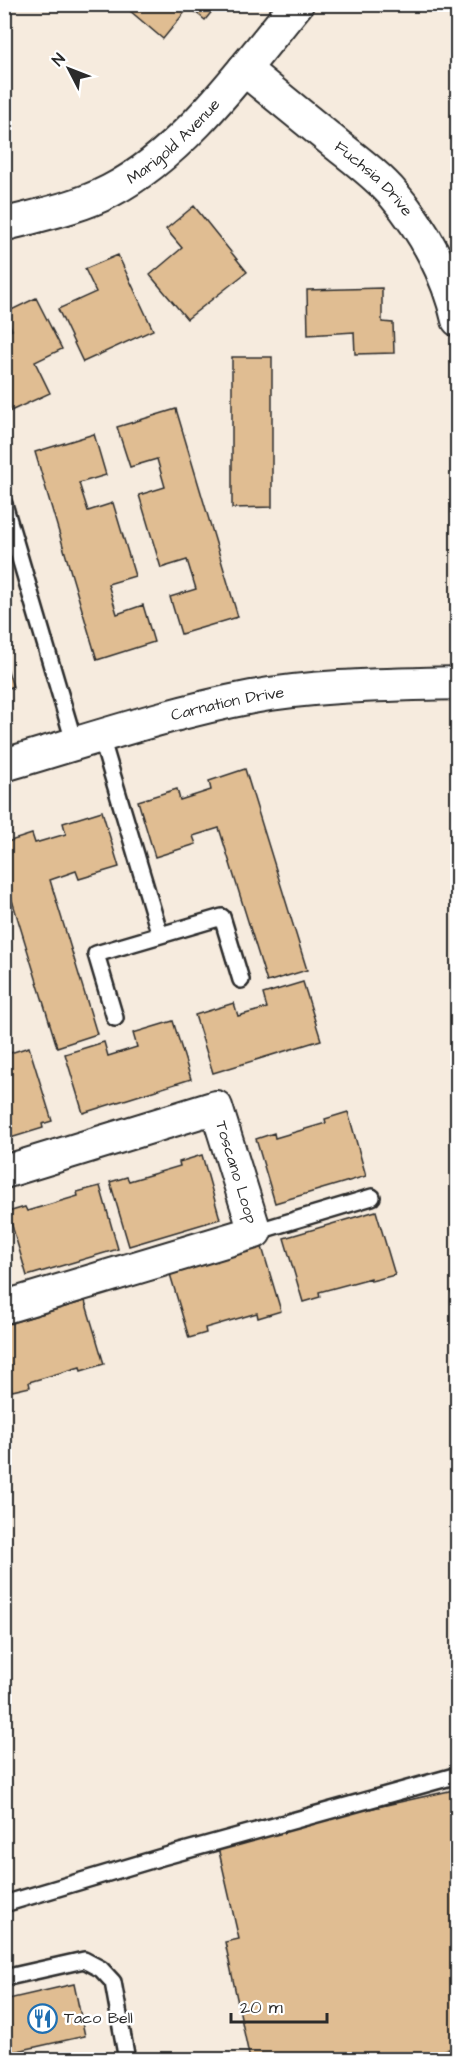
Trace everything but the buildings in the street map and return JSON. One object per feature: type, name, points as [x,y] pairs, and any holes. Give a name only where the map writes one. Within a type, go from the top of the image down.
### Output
[{"type":"street","name":"Marigold Avenue","points":[[10,223],[86,202],[111,191],[164,154],[192,127],[244,69],[297,4]]},
{"type":"street","name":"Fuchsia Drive","points":[[244,69],[393,194],[414,221],[431,249],[457,313]]},
{"type":"street","name":"Carnation Drive","points":[[4,765],[201,708],[253,697],[297,690],[458,683]]},
{"type":"street","name":"Toscano Loop","points":[[4,1172],[216,1107],[255,1232],[5,1307]]},
{"type":"lane","points":[[4,504],[160,935]]},
{"type":"lane","points":[[115,1018],[96,954],[222,917],[241,980]]},
{"type":"lane","points":[[255,1232],[372,1197]]},
{"type":"lane","points":[[4,1905],[162,1857],[458,1775]]},
{"type":"lane","points":[[4,1978],[84,1960],[101,1969],[113,1982],[127,2060]]},
{"type":"place","name":"Taco Bell","points":[[43,2018]]}]
